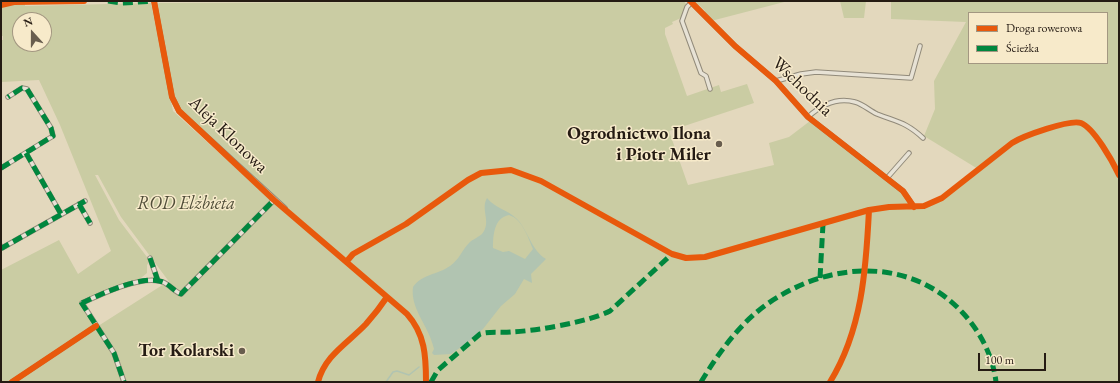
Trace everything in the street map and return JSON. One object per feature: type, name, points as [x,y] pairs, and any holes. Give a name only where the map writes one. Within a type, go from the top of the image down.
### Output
[{"type":"street","name":"Aleja Klonowa","points":[[154,1],[172,97],[178,111],[274,200],[285,208]]},
{"type":"street","points":[[690,2],[682,22],[701,73],[706,76],[710,89]]},
{"type":"street","name":"Wschodnia","points":[[690,2],[776,81],[808,117],[903,191],[914,207]]},
{"type":"street","points":[[776,81],[801,74],[816,72],[911,78],[920,46]]},
{"type":"street","points":[[1,168],[50,139],[53,133],[27,89],[22,88],[8,97]]},
{"type":"street","points":[[808,117],[830,102],[855,102],[876,114],[904,123],[923,138]]},
{"type":"street","points":[[26,153],[61,214]]},
{"type":"street","points":[[887,178],[909,153]]},
{"type":"street","points":[[124,382],[114,353],[82,303],[112,290],[137,282],[158,281],[168,285],[179,294],[184,292],[274,200]]},
{"type":"street","points":[[1,246],[2,248],[85,201]]},
{"type":"street","points":[[79,204],[90,223]]},
{"type":"street","points":[[150,258],[158,281]]},
{"type":"street","points":[[12,382],[96,326]]},
{"type":"green space","points":[[684,1],[686,4],[681,18],[672,22],[673,24],[665,28],[665,34],[687,96],[719,85],[721,92],[747,84],[754,103],[669,131],[688,185],[774,165],[769,143],[789,137],[810,121],[902,191],[911,208],[930,203],[948,194],[978,169],[924,136],[935,109],[934,81],[966,22],[891,19],[891,1],[1119,1],[1119,382],[14,382],[164,284],[180,295],[186,293],[276,200],[180,110],[175,101],[157,5],[159,3]]},
{"type":"green space","points":[[694,1],[788,1],[711,21],[703,14],[705,11],[699,5],[696,7],[693,3]]},
{"type":"green space","points":[[840,1],[866,1],[864,18],[844,18]]},
{"type":"green space","name":"ROD Elżbieta","points":[[10,3],[25,3],[25,6],[151,3],[173,111],[272,201],[182,293],[177,292],[121,217],[98,175],[95,175],[119,220],[150,261],[147,265],[147,273],[136,282],[112,289],[80,302],[94,325],[9,382],[1,382],[1,270],[59,240],[78,274],[111,251],[60,125],[39,80],[2,82],[1,113],[1,40],[3,40],[3,36],[1,36],[1,8]]},
{"type":"shaded area","points":[[487,198],[518,220],[533,246],[546,259],[531,274],[532,283],[524,279],[515,294],[501,306],[483,329],[467,343],[451,354],[434,355],[432,353],[434,349],[432,341],[414,303],[413,287],[425,277],[450,266],[456,261],[472,240],[482,234],[486,225],[485,202]]},
{"type":"waterway","points":[[386,382],[393,372],[397,371],[409,375],[419,367]]},
{"type":"marked path","points":[[108,1],[122,3],[157,1]]},
{"type":"marked path","points":[[1,168],[53,136],[51,128],[27,89],[22,88],[8,97]]},
{"type":"marked path","points":[[26,153],[61,214]]},
{"type":"marked path","points":[[82,303],[122,286],[155,280],[163,282],[181,294],[274,200]]},
{"type":"marked path","points":[[1,246],[2,248],[85,201]]},
{"type":"marked path","points":[[79,204],[90,223]]},
{"type":"marked path","points":[[820,278],[823,224]]},
{"type":"marked path","points":[[431,382],[438,370],[480,334],[548,328],[589,319],[610,311],[672,254]]},
{"type":"marked path","points":[[150,258],[158,281]]},
{"type":"marked path","points":[[701,382],[734,335],[754,314],[778,297],[801,285],[825,277],[849,272],[873,271],[897,274],[920,282],[942,295],[962,312],[969,319],[985,344],[992,363],[996,382]]},
{"type":"marked path","points":[[81,302],[114,353],[124,382]]},
{"type":"cycle path","points":[[1,5],[14,2],[84,1]]},
{"type":"cycle path","points":[[154,1],[172,97],[179,111],[274,200],[407,314],[418,329],[421,337],[425,354],[426,382]]},
{"type":"cycle path","points":[[690,1],[735,46],[776,81],[808,117],[903,191],[914,207]]},
{"type":"cycle path","points":[[347,261],[353,254],[406,224],[468,180],[481,173],[511,170],[541,181],[672,254],[686,258],[705,257],[869,210],[889,207],[924,206],[942,198],[1012,143],[1067,123],[1081,123],[1092,131],[1108,154],[1119,175]]},
{"type":"cycle path","points":[[830,382],[841,362],[856,321],[864,277],[869,210]]},
{"type":"cycle path","points":[[318,382],[326,364],[338,350],[366,324],[387,297]]},
{"type":"cycle path","points":[[12,382],[96,326]]},
{"type":"place","name":"Ogrodnictwo Ilona i Piotr Miler","points":[[719,144]]},
{"type":"place","name":"Tor Kolarski","points":[[242,351]]}]
